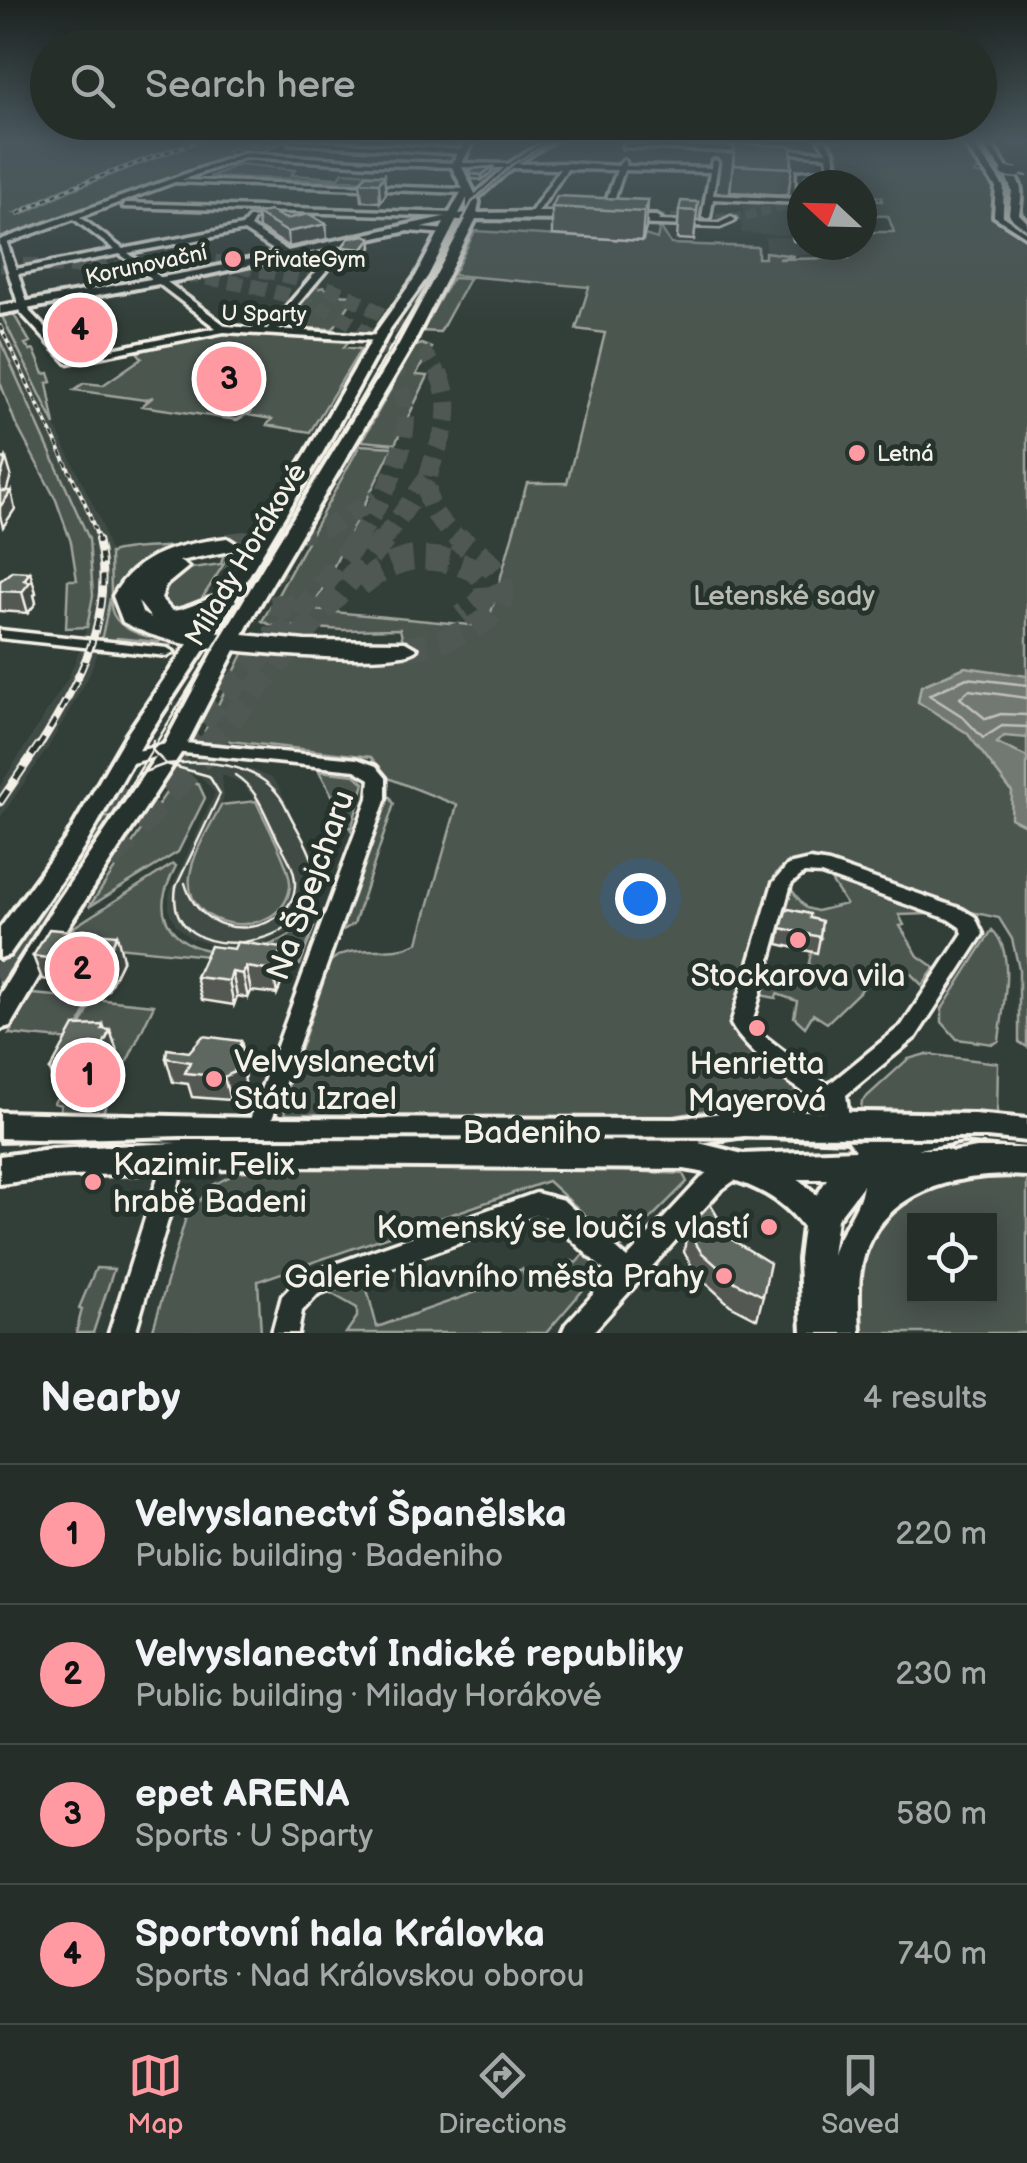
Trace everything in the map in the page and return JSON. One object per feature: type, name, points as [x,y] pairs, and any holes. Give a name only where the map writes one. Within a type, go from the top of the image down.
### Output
[{"type":"highway","points":[[218,634],[166,617],[153,609],[148,600],[154,583],[186,564],[225,552],[186,552],[158,562],[138,575],[125,596],[128,612],[142,625],[168,635],[218,634],[344,650],[403,644]]},
{"type":"highway","points":[[166,617],[194,616],[224,601]]},
{"type":"main road","name":"Milady Horákové","points":[[0,948],[75,844],[124,760],[218,634],[407,340],[474,216],[471,202]]},
{"type":"main road","points":[[1007,202],[1004,213],[1027,231]]},
{"type":"main road","name":"Milady Horákové","points":[[0,1018],[62,915],[174,748],[218,634],[224,601],[446,232],[474,216]]},
{"type":"main road","name":"Korunovační","points":[[4,310],[474,216],[656,221]]},
{"type":"main road","points":[[842,1117],[870,1142],[875,1206]]},
{"type":"main road","name":"Badeniho","points":[[0,1125],[178,1144],[658,1133],[842,1117],[944,1129],[1027,1133]]},
{"type":"main road","points":[[820,1333],[820,1224],[837,1191],[904,1141],[944,1129]]},
{"type":"main road","name":"Badeniho","points":[[253,1143],[674,1154],[736,1166],[960,1163],[988,1158],[1027,1162]]},
{"type":"main road","name":"Badeniho","points":[[0,1170],[178,1144]]},
{"type":"main road","points":[[843,1333],[846,1263],[856,1233],[875,1206],[935,1171],[960,1163]]},
{"type":"main road","name":"Badeniho","points":[[736,1166],[794,1193],[820,1224]]},
{"type":"street","points":[[26,307],[4,241],[121,202]]},
{"type":"street","points":[[324,212],[331,202]]},
{"type":"street","points":[[534,213],[541,202]]},
{"type":"street","points":[[605,215],[610,202]]},
{"type":"street","points":[[706,217],[709,202]]},
{"type":"street","points":[[731,219],[733,202]]},
{"type":"street","points":[[117,204],[474,216],[605,215],[720,225],[731,219]]},
{"type":"street","points":[[14,272],[245,228],[261,210]]},
{"type":"street","points":[[76,218],[224,328]]},
{"type":"street","points":[[656,221],[731,219]]},
{"type":"street","points":[[245,228],[288,255]]},
{"type":"street","name":"Korunovační","points":[[410,230],[446,232]]},
{"type":"street","points":[[270,331],[338,251],[334,245]]},
{"type":"street","name":"U Sparty","points":[[26,307],[26,314],[72,361],[224,328],[407,340]]},
{"type":"street","points":[[0,634],[167,652]]},
{"type":"street","points":[[124,760],[174,748]]},
{"type":"street","name":"Na Špejcharu","points":[[174,748],[357,765],[375,774],[379,785],[253,1143]]},
{"type":"street","points":[[797,868],[823,868],[955,914],[970,925],[971,940],[909,1031],[837,1089],[842,1117],[748,1035],[741,1024],[786,875],[797,868]]},
{"type":"street","points":[[122,1333],[178,1144]]},
{"type":"street","points":[[575,1333],[712,1182],[736,1166]]},
{"type":"street","points":[[285,1333],[291,1305],[310,1285],[536,1204],[556,1208],[626,1274]]},
{"type":"shaded area","points":[[743,202],[787,202],[787,236],[741,233]]},
{"type":"shaded area","points":[[765,237],[787,237],[787,256],[767,258]]},
{"type":"shaded area","points":[[0,312],[100,519],[110,553],[111,594],[101,644],[88,678],[48,748],[0,818],[0,786],[68,678],[82,645],[93,596],[89,539],[0,340]]},
{"type":"shaded area","points":[[184,758],[253,770],[273,779],[279,787],[322,879],[313,906],[289,931],[264,943],[223,948],[190,938],[176,925],[169,911],[169,894],[215,793],[200,776],[171,773]],"holes":[[[222,775],[242,783],[256,802],[208,917],[196,906],[190,891],[199,849],[224,798]]]},
{"type":"green space","points":[[0,202],[37,202],[15,213],[23,214],[47,202],[114,202],[109,204],[0,240]]},
{"type":"green space","name":"Letenské sady","points":[[877,202],[994,202],[994,214],[1027,237],[1027,1047],[1019,1042],[1019,969],[1012,939],[999,918],[972,912],[968,916],[813,861],[801,861],[786,865],[774,877],[731,1027],[801,1088],[784,1100],[781,1108],[712,1109],[659,1119],[286,1114],[282,1104],[330,962],[349,952],[397,949],[418,942],[457,805],[388,778],[371,757],[230,741],[219,732],[205,731],[245,650],[362,660],[407,657],[400,629],[271,625],[262,621],[271,606],[481,626],[488,623],[527,483],[567,483],[605,333],[576,329],[589,287],[453,275],[475,231],[643,241],[645,235],[657,239],[660,226],[671,244],[758,247],[758,258],[765,258],[765,252],[787,255],[779,259],[787,260],[877,260],[877,232],[894,232],[888,216],[877,216]]},
{"type":"green space","points":[[452,278],[469,279],[440,332],[421,331]]},
{"type":"green space","points":[[324,287],[331,294],[356,295],[333,329],[280,327],[285,321],[293,321],[310,300],[303,299],[311,290]]},
{"type":"green space","points":[[13,313],[30,342],[25,344],[30,351],[34,350],[44,374],[49,373],[52,382],[47,383],[55,425],[1,314]]},
{"type":"green space","points":[[217,333],[348,342],[344,347],[361,349],[310,432],[267,425],[272,419],[248,415],[252,411],[237,420],[142,406],[153,397],[145,400],[74,390],[84,383],[103,385],[142,358],[137,352]]},
{"type":"green space","points":[[0,340],[89,539],[93,596],[87,627],[66,628],[68,580],[77,580],[71,542],[56,500],[15,422],[0,382]]},
{"type":"green space","points":[[421,344],[431,348],[416,375],[428,376],[395,444],[362,441],[414,347]]},
{"type":"green space","points":[[360,445],[393,447],[315,604],[275,600]]},
{"type":"green space","points":[[241,537],[196,608],[175,613],[162,606],[158,590],[186,569],[221,564],[227,540]]},
{"type":"green space","points":[[184,545],[137,566],[121,580],[112,596],[112,611],[121,624],[140,634],[172,641],[169,648],[155,647],[159,642],[117,638],[113,643],[101,641],[111,594],[110,553]]},
{"type":"green space","points":[[319,771],[355,775],[364,783],[351,830]]},
{"type":"green space","points":[[188,780],[199,785],[205,798],[178,852],[89,907],[172,784]]},
{"type":"green space","points":[[390,797],[394,804],[354,924],[343,930],[340,924],[386,798]]},
{"type":"green space","points":[[256,801],[282,856],[290,887],[283,904],[270,916],[253,923],[217,920],[202,910],[192,896],[190,876],[195,858],[221,805]]},
{"type":"green space","points":[[99,816],[119,819],[0,999],[0,968]]},
{"type":"green space","points":[[173,864],[176,866],[163,907],[168,924],[184,941],[210,950],[239,951],[267,946],[300,929],[314,927],[300,965],[65,942],[74,927]]},
{"type":"green space","points":[[830,879],[930,914],[899,915],[904,925],[900,926],[918,956],[935,968],[922,985],[911,974],[889,963],[827,1023],[813,1014],[805,1027],[794,1017],[797,1001],[777,994],[776,998],[760,995],[768,967],[806,977],[811,953],[821,938],[779,926],[782,916],[797,920],[799,915],[783,911],[790,888],[806,908],[817,911],[846,904]]},
{"type":"green space","points":[[992,930],[1000,940],[1006,967],[999,1041],[993,1044],[957,1039],[942,1022],[942,1009]]},
{"type":"green space","points":[[32,994],[92,999],[71,1040],[9,1034]]},
{"type":"green space","points":[[94,999],[154,1005],[102,1114],[59,1114],[61,1105],[54,1103],[60,1092],[75,1100],[98,1097],[113,1069],[109,1053],[115,1040],[76,1035]]},
{"type":"green space","points":[[926,1054],[998,1063],[997,1113],[861,1109],[862,1101],[908,1059]]},
{"type":"green space","points":[[249,1167],[552,1167],[683,1174],[687,1182],[621,1248],[548,1181],[258,1281],[261,1333],[152,1333],[186,1217],[213,1185]]},
{"type":"green space","points":[[1027,1171],[1027,1333],[853,1333],[863,1263],[884,1221],[899,1203],[918,1190],[941,1181]]},
{"type":"green space","points":[[584,1254],[601,1269],[546,1333],[346,1333],[357,1317],[357,1308],[327,1291],[364,1278],[377,1327],[511,1280],[510,1274],[522,1269],[527,1281],[542,1275],[552,1283]]},
{"type":"green space","points":[[96,1268],[114,1269],[93,1333],[76,1333],[82,1309],[79,1308]]},
{"type":"water","points":[[965,667],[1027,676],[1027,738],[1004,736],[997,743],[1027,757],[1027,826],[1011,818],[1012,792],[967,733],[918,702],[921,686]]},
{"type":"building","points":[[554,202],[647,202],[644,212],[552,207]]},
{"type":"building","points":[[681,202],[698,202],[697,211],[679,210]]},
{"type":"building","points":[[270,211],[286,219],[309,214],[326,224],[287,232],[257,214]]},
{"type":"building","points":[[349,238],[371,238],[363,249],[342,247]]},
{"type":"building","points":[[0,491],[11,491],[0,507]]},
{"type":"building","points":[[12,571],[30,572],[24,580],[30,582],[22,592],[0,591],[0,581]]},
{"type":"building","points":[[789,909],[822,921],[820,937],[781,928]]},
{"type":"building","points":[[49,929],[117,935],[101,966],[33,956]]},
{"type":"building","points":[[237,942],[282,948],[273,971],[246,967],[243,974],[232,972],[229,981],[196,977],[210,946],[234,949]]},
{"type":"building","points":[[103,1025],[102,1029],[110,1030],[90,1072],[65,1076],[50,1070],[74,1026]]},
{"type":"building","points":[[203,1036],[241,1041],[234,1072],[224,1077],[185,1073],[190,1062],[166,1058],[167,1049],[189,1052]]},
{"type":"building","points":[[710,1204],[731,1239],[770,1263],[763,1296],[735,1282],[701,1252],[687,1229]]},
{"type":"tunnel","points":[[656,219],[744,217],[787,206]]},
{"type":"tunnel","points":[[215,262],[312,283],[371,308],[398,326],[439,375]]},
{"type":"tunnel","points":[[0,265],[147,271],[258,288],[308,302],[351,322],[383,349],[397,376]]},
{"type":"tunnel","points":[[356,541],[398,460],[406,417],[396,374]]},
{"type":"tunnel","points":[[439,375],[446,400],[446,422],[428,480],[429,499],[438,519],[461,541]]},
{"type":"tunnel","points":[[382,541],[428,478]]},
{"type":"tunnel","points":[[266,541],[325,528],[377,499]]},
{"type":"tunnel","points":[[266,541],[283,539]]},
{"type":"tunnel","points":[[177,748],[298,616],[358,539]]},
{"type":"tunnel","points":[[206,748],[384,539]]},
{"type":"tunnel","points":[[405,649],[472,628],[499,607],[503,593],[499,577],[486,560],[458,539]]},
{"type":"tunnel","points":[[227,545],[266,541]]},
{"type":"tunnel","points":[[226,558],[258,565],[280,583],[283,604],[275,634]]},
{"type":"tunnel","points":[[360,585],[383,569],[409,559],[463,565],[484,579],[486,589],[479,604],[462,617]]},
{"type":"tunnel","points":[[174,751],[179,745]]},
{"type":"tunnel","points":[[106,860],[209,745]]},
{"type":"tunnel","points":[[53,885],[137,792]]},
{"type":"tunnel","points":[[0,981],[47,928]]},
{"type":"tram line","points":[[152,750],[438,267],[472,202]]},
{"type":"tram line","points":[[1004,202],[1004,215],[1027,231]]},
{"type":"tram line","points":[[152,750],[153,740]]},
{"type":"tram line","points":[[137,775],[152,750]]},
{"type":"tram line","points":[[152,750],[166,764]]},
{"type":"tram line","points":[[137,775],[166,764]]},
{"type":"tram line","points":[[166,764],[219,764],[236,768],[266,782],[278,794],[314,865],[311,900],[296,920],[272,935],[244,942],[216,941],[193,932],[178,915],[176,887],[220,794],[209,776],[166,764]]},
{"type":"tram line","points":[[0,986],[137,775]]},
{"type":"tram line","points":[[185,883],[195,905],[210,919],[228,926],[266,923],[281,914],[291,900],[295,883],[290,863],[259,800],[235,775]]},
{"type":"tram line","points":[[0,1143],[180,1138],[986,1139],[1027,1143]]},
{"type":"railway","points":[[18,214],[41,202]]},
{"type":"railway","points":[[0,326],[85,503],[99,541]]},
{"type":"railway","points":[[38,748],[67,699],[90,648],[102,595],[98,539]]},
{"type":"railway","points":[[0,802],[39,745]]},
{"type":"place","name":"PrivateGym","points":[[233,259]]},
{"type":"place","name":"Sportovní hala Královka","points":[[80,330]]},
{"type":"place","name":"epet ARENA","points":[[229,379]]},
{"type":"place","name":"Letná","points":[[857,453]]},
{"type":"place","name":"Stockarova vila","points":[[798,940]]},
{"type":"place","name":"Velvyslanectví Indické republiky","points":[[82,969]]},
{"type":"place","name":"Henrietta Mayerová","points":[[757,1028]]},
{"type":"place","name":"Velvyslanectví Španělska","points":[[88,1075]]},
{"type":"place","name":"Velvyslanectví Státu Izrael","points":[[214,1079]]},
{"type":"place","name":"Kazimir Felix hrabě Badeni","points":[[93,1182]]},
{"type":"place","name":"Komenský se loučí s vlastí","points":[[769,1227]]},
{"type":"place","name":"Galerie hlavního města Prahy","points":[[724,1276]]}]
